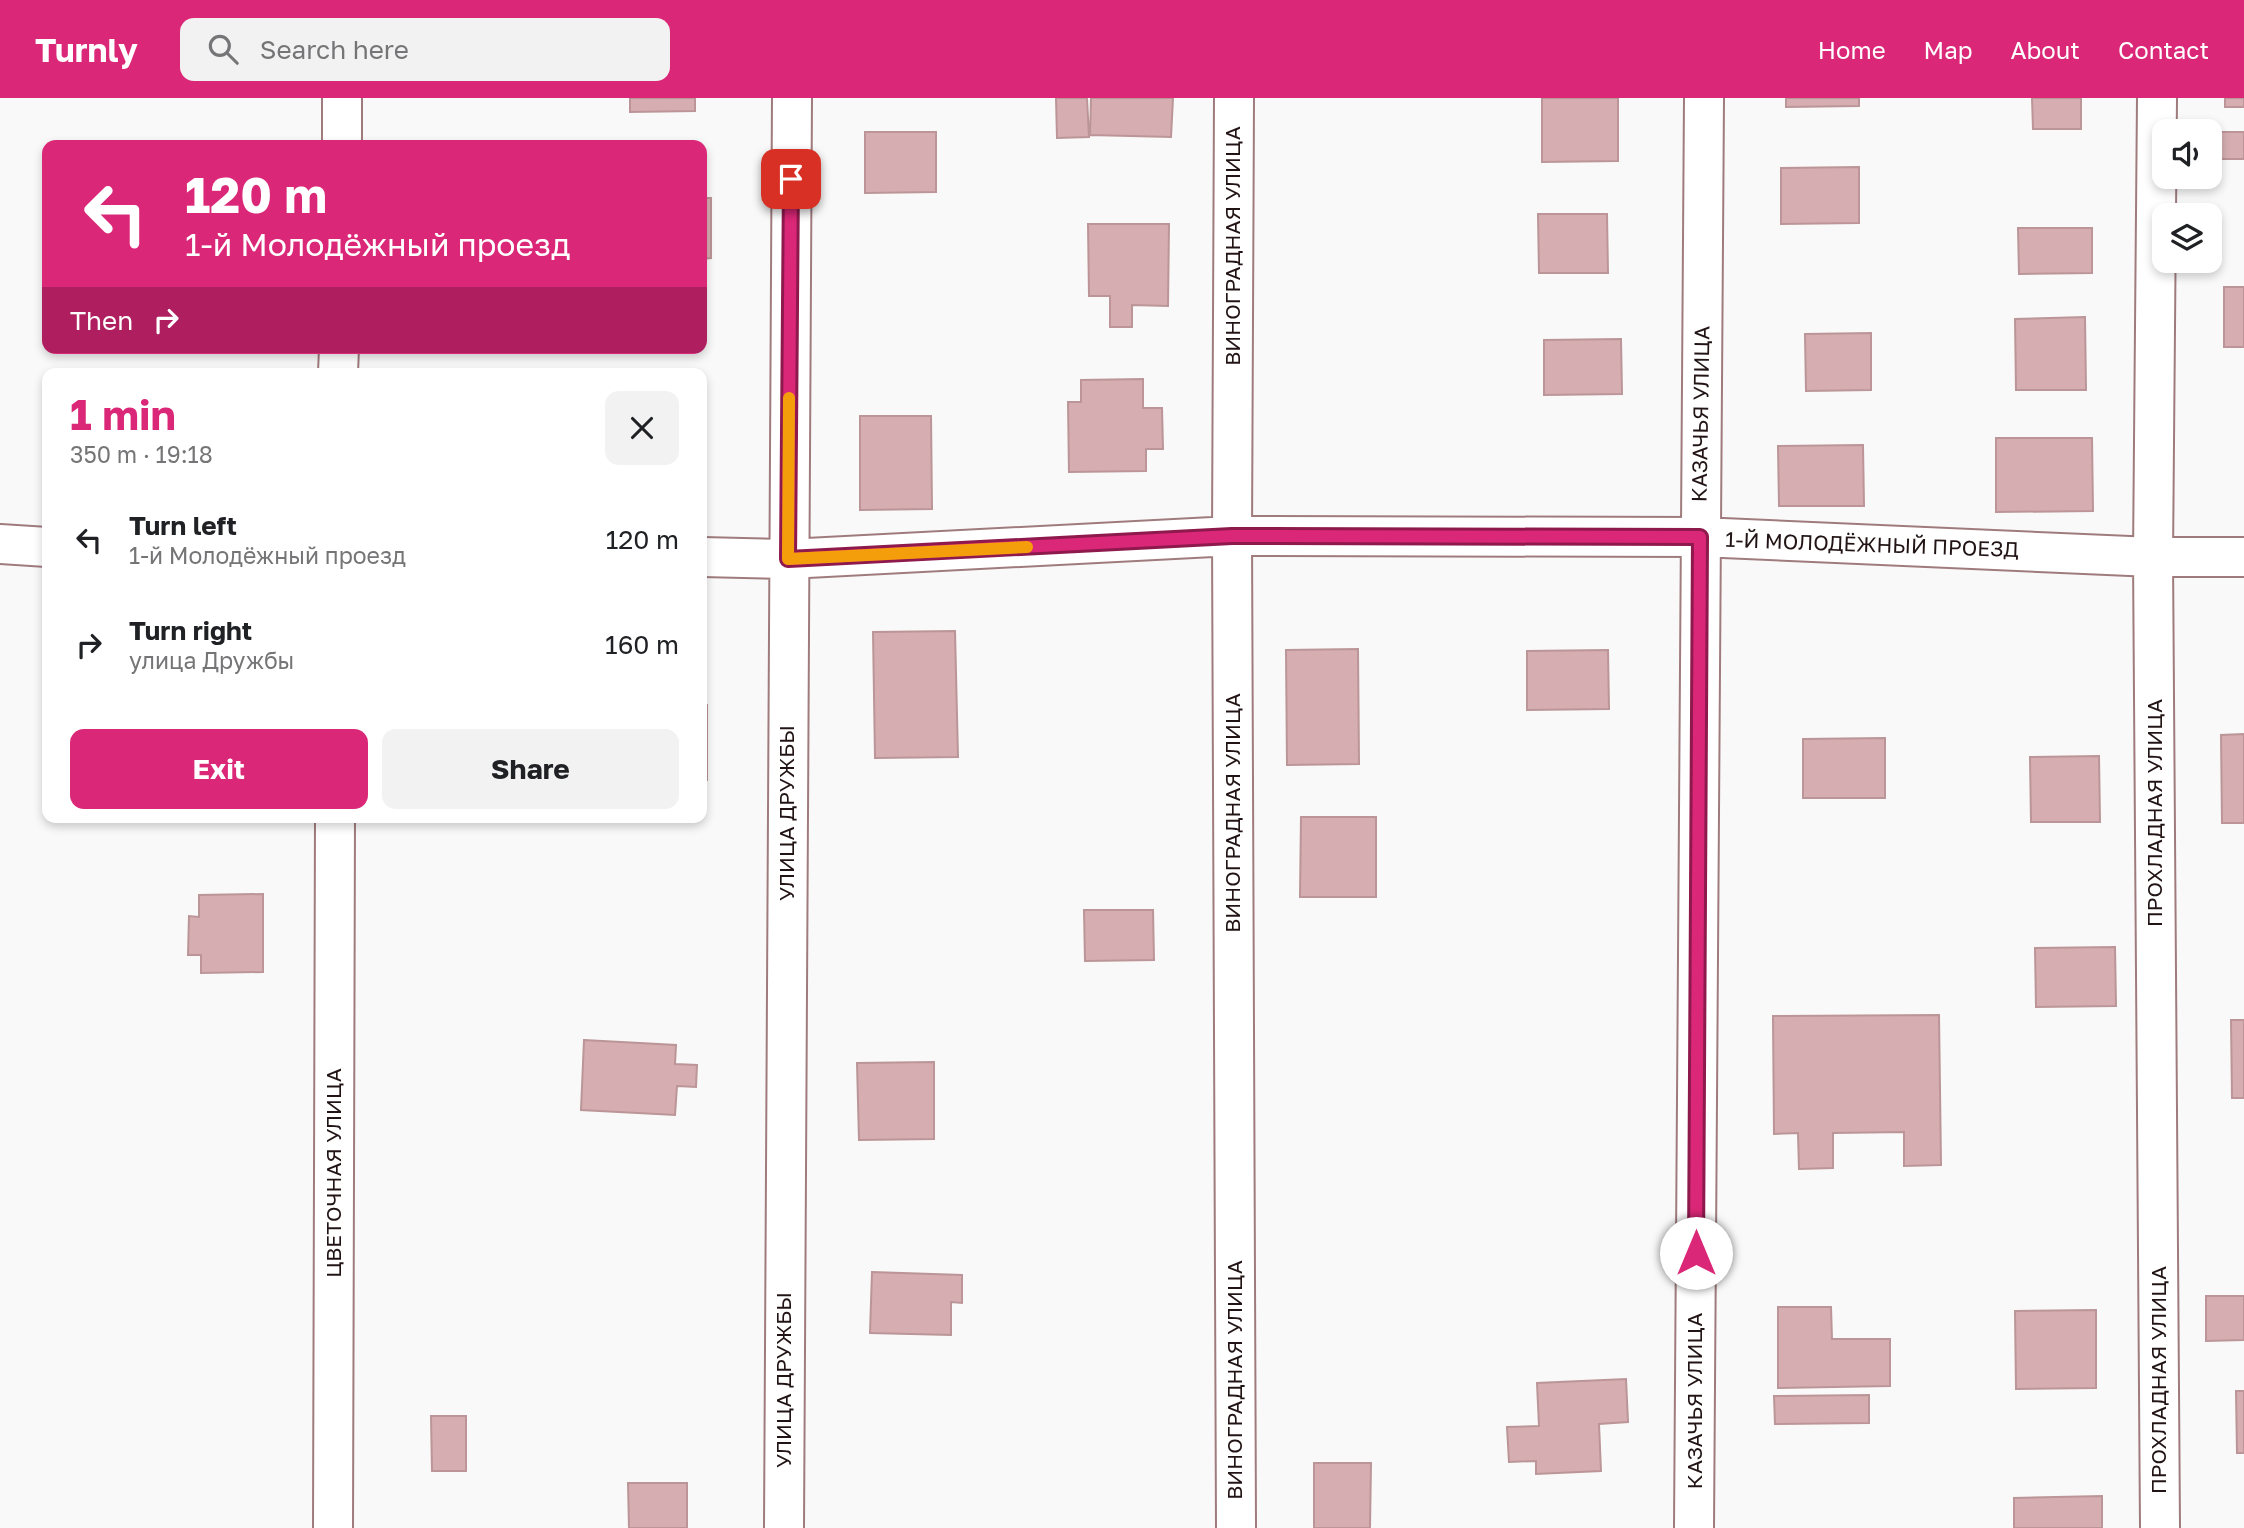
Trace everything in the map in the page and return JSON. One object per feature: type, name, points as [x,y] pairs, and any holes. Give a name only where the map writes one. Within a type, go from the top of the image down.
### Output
[{"type":"street","points":[[342,98],[342,140]]},
{"type":"street","name":"УЛИЦА ДРУЖБЫ","points":[[784,1528],[792,98]]},
{"type":"street","name":"ВИНОГРАДНАЯ УЛИЦА","points":[[1234,98],[1232,536],[1236,1528]]},
{"type":"street","name":"КАЗАЧЬЯ УЛИЦА","points":[[1694,1528],[1704,98]]},
{"type":"street","name":"ПРОХЛАДНАЯ УЛИЦА","points":[[2157,98],[2153,557],[2160,1528]]},
{"type":"street","name":"1-Й МОЛОДЁЖНЫЙ ПРОЕЗД","points":[[707,557],[788,559],[1232,536],[1700,537],[2153,557],[2244,557]]},
{"type":"street","points":[[0,544],[42,547]]},
{"type":"street","name":"ЦВЕТОЧНАЯ УЛИЦА","points":[[332,1528],[335,823]]},
{"type":"building","points":[[630,98],[695,98],[695,111],[630,112]]},
{"type":"building","points":[[1056,98],[1087,98],[1089,137],[1057,138]]},
{"type":"building","points":[[1091,98],[1173,98],[1171,137],[1090,135]]},
{"type":"building","points":[[1542,98],[1618,98],[1618,161],[1542,162]]},
{"type":"building","points":[[1786,98],[1859,98],[1859,106],[1786,107]]},
{"type":"building","points":[[2032,98],[2081,98],[2081,129],[2033,129]]},
{"type":"building","points":[[2225,98],[2244,98],[2244,107],[2225,107]]},
{"type":"building","points":[[865,132],[936,132],[936,192],[865,193]]},
{"type":"building","points":[[2222,132],[2244,132],[2244,159],[2222,159]]},
{"type":"building","points":[[1859,167],[1859,223],[1781,224],[1781,168]]},
{"type":"building","points":[[707,198],[711,198],[711,258],[707,258]]},
{"type":"building","points":[[1538,214],[1607,214],[1608,273],[1539,273]]},
{"type":"building","points":[[1088,224],[1169,224],[1168,306],[1132,305],[1132,327],[1110,327],[1110,296],[1089,296]]},
{"type":"building","points":[[2018,228],[2092,228],[2092,273],[2019,274]]},
{"type":"building","points":[[2224,287],[2244,287],[2244,347],[2224,347]]},
{"type":"building","points":[[2085,317],[2086,390],[2016,390],[2015,319]]},
{"type":"building","points":[[1871,333],[1871,390],[1806,391],[1805,334]]},
{"type":"building","points":[[1621,339],[1622,394],[1544,395],[1544,340]]},
{"type":"building","points":[[1143,379],[1143,408],[1162,408],[1163,449],[1146,449],[1146,471],[1069,472],[1068,402],[1081,402],[1081,380]]},
{"type":"building","points":[[860,416],[931,416],[932,509],[860,510]]},
{"type":"building","points":[[1996,438],[2092,438],[2093,511],[1996,512]]},
{"type":"building","points":[[1863,445],[1864,506],[1779,506],[1778,446]]},
{"type":"building","points":[[955,631],[958,757],[875,758],[873,632]]},
{"type":"building","points":[[1358,649],[1359,764],[1287,765],[1286,650]]},
{"type":"building","points":[[1608,650],[1609,709],[1527,710],[1527,651]]},
{"type":"building","points":[[2244,734],[2244,823],[2222,823],[2221,735]]},
{"type":"building","points":[[1885,738],[1885,798],[1803,798],[1803,739]]},
{"type":"building","points":[[2099,756],[2100,822],[2031,822],[2030,757]]},
{"type":"building","points":[[1301,817],[1376,817],[1376,897],[1300,897]]},
{"type":"building","points":[[263,894],[263,972],[201,973],[201,955],[188,955],[189,916],[199,917],[199,895]]},
{"type":"building","points":[[1084,910],[1153,910],[1154,960],[1085,961]]},
{"type":"building","points":[[2115,947],[2116,1006],[2036,1007],[2035,948]]},
{"type":"building","points":[[1939,1015],[1941,1165],[1904,1166],[1904,1132],[1833,1133],[1833,1168],[1799,1169],[1798,1133],[1774,1134],[1773,1016]]},
{"type":"building","points":[[2231,1020],[2244,1020],[2244,1098],[2232,1098]]},
{"type":"building","points":[[584,1040],[676,1045],[675,1064],[697,1065],[696,1087],[677,1086],[675,1115],[581,1110]]},
{"type":"building","points":[[934,1062],[934,1139],[859,1140],[857,1063]]},
{"type":"building","points":[[872,1272],[962,1275],[962,1303],[951,1302],[951,1335],[870,1333]]},
{"type":"building","points":[[2206,1296],[2244,1296],[2244,1340],[2206,1341]]},
{"type":"building","points":[[1778,1307],[1831,1307],[1832,1339],[1890,1339],[1890,1386],[1778,1388]]},
{"type":"building","points":[[2096,1310],[2096,1388],[2016,1389],[2015,1311]]},
{"type":"building","points":[[1626,1379],[1628,1422],[1599,1424],[1601,1471],[1536,1474],[1536,1461],[1509,1462],[1507,1427],[1539,1426],[1537,1383]]},
{"type":"building","points":[[2236,1391],[2244,1391],[2244,1453],[2237,1453]]},
{"type":"building","points":[[1869,1395],[1869,1423],[1775,1424],[1774,1396]]},
{"type":"building","points":[[431,1416],[466,1416],[466,1471],[432,1471]]},
{"type":"building","points":[[1314,1463],[1371,1463],[1370,1528],[1314,1528]]},
{"type":"building","points":[[628,1483],[687,1483],[687,1528],[629,1528]]},
{"type":"building","points":[[2102,1496],[2102,1528],[2014,1528],[2014,1498]]},
{"type":"slow traffic","points":[[789,398],[788,559],[1027,547]]},
{"type":"route","points":[[791,179],[788,559],[1232,536],[1700,537],[1696,1253]]}]
